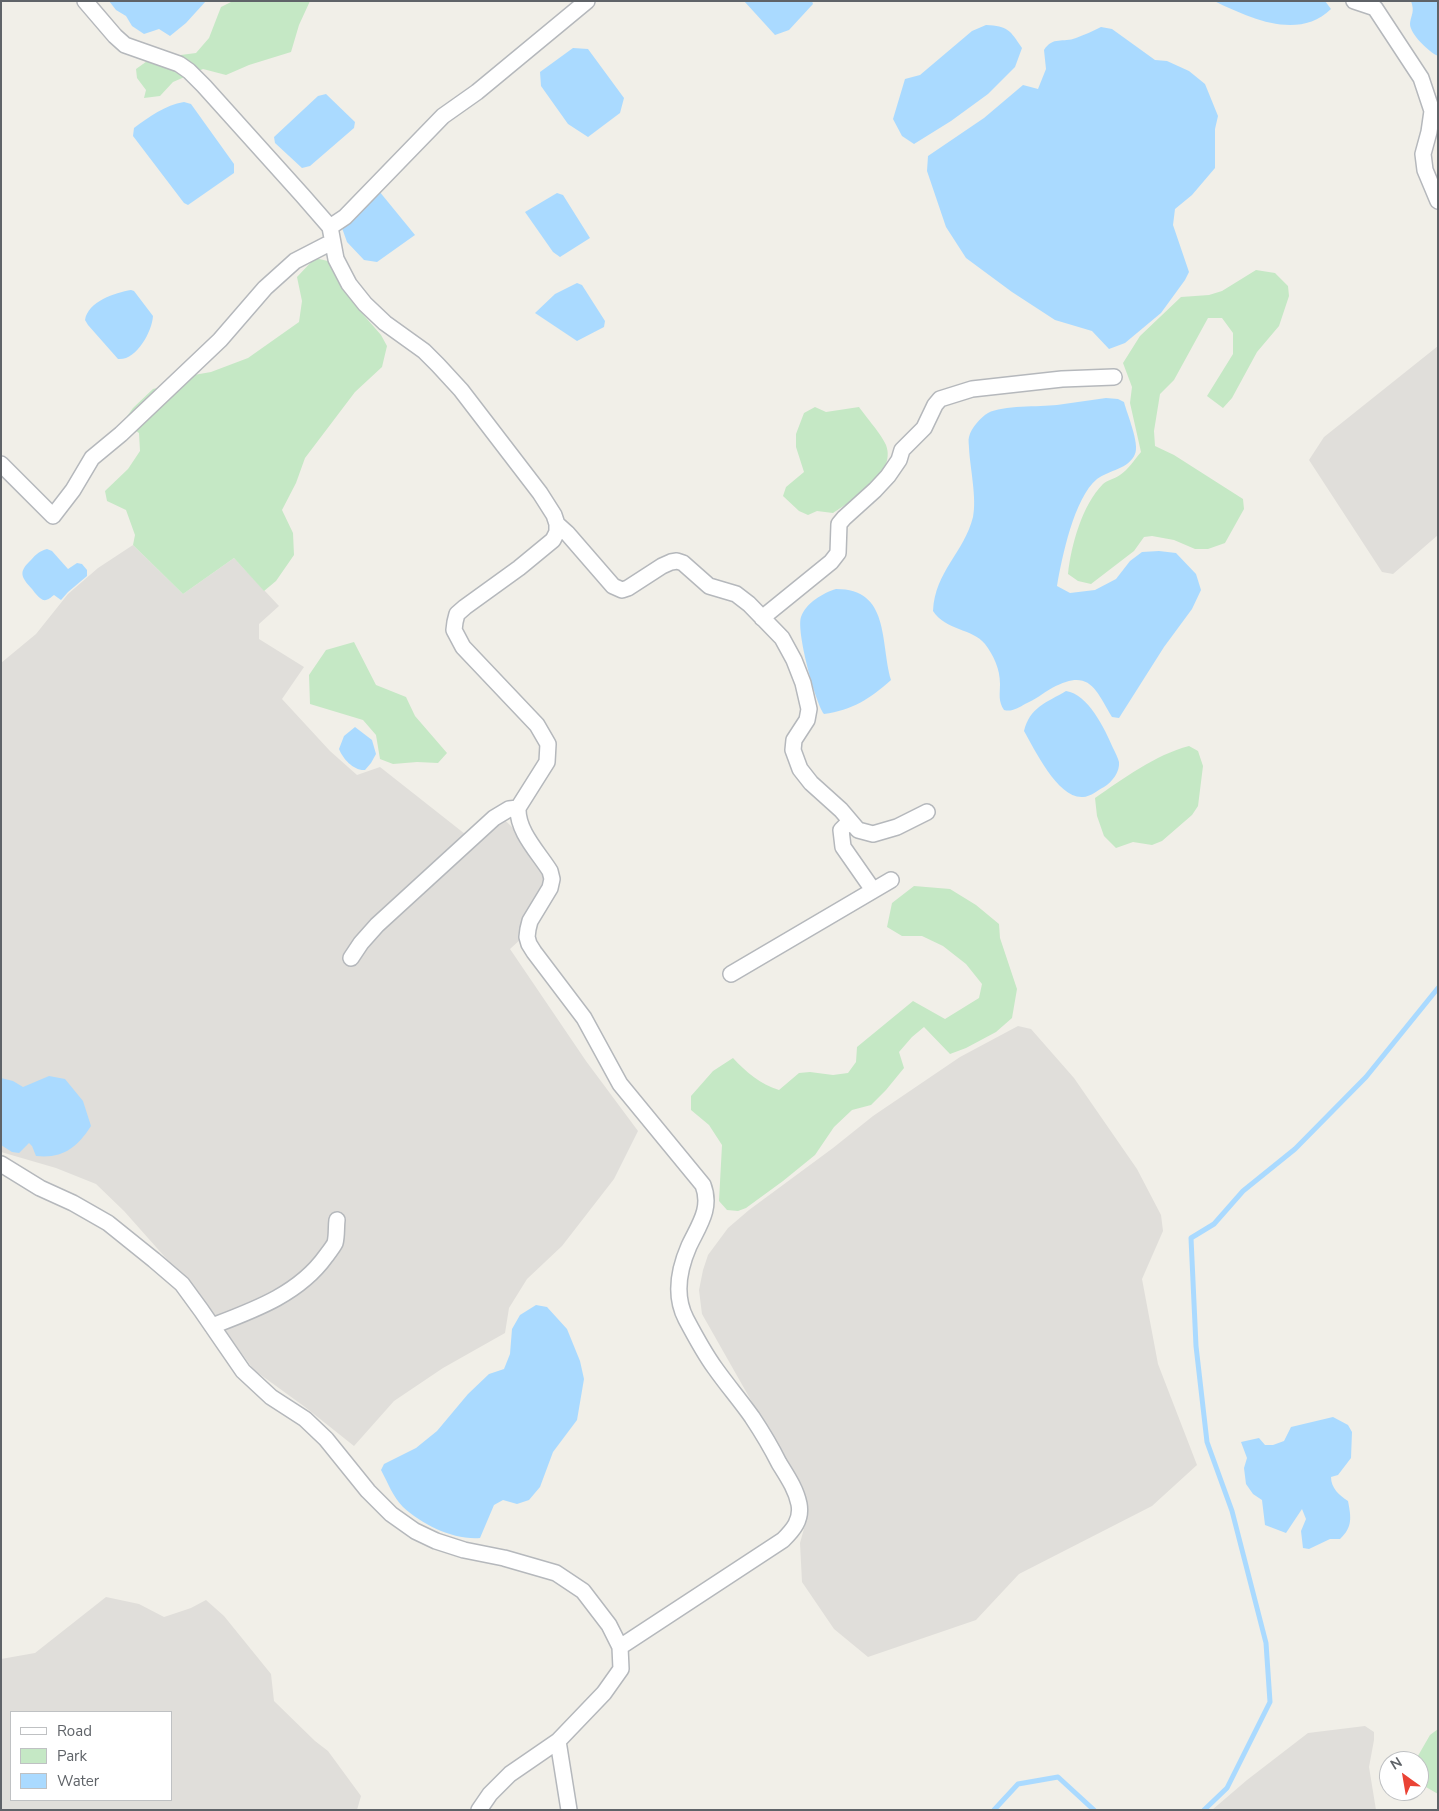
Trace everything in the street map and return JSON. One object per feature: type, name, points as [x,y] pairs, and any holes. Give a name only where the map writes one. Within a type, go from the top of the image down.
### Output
[{"type":"street","points":[[85,1],[125,45],[179,64],[204,86],[330,228],[336,259],[349,284],[365,304],[385,323],[424,351],[461,390],[540,493],[554,515],[557,524],[557,532],[553,540],[457,614],[454,630],[462,646],[537,725],[548,744],[547,762],[518,808],[517,816],[520,825],[550,872],[552,879],[547,896],[530,921],[527,936],[534,952],[584,1018],[620,1084],[703,1185],[707,1195],[707,1202],[700,1224],[688,1248],[680,1275],[678,1291],[680,1304],[685,1317],[714,1368],[752,1418],[794,1488],[799,1504],[798,1522],[783,1540],[620,1647]]},
{"type":"street","points":[[330,228],[345,217],[443,116],[476,92],[587,1]]},
{"type":"street","points":[[1354,1],[1375,8],[1421,78],[1432,110],[1423,154],[1425,170],[1438,202]]},
{"type":"street","points":[[1,464],[53,516],[73,490],[92,458],[121,434],[220,340],[265,288],[295,261],[326,245],[332,244]]},
{"type":"street","points":[[762,618],[831,562],[838,553],[839,524],[888,476],[902,450],[924,428],[940,399],[972,389],[1062,379],[1114,377]]},
{"type":"street","points":[[557,524],[568,533],[613,586],[622,590],[628,588],[662,566],[677,561],[683,563],[709,586],[736,594],[782,638],[794,660],[809,709],[807,720],[794,740],[793,750],[800,769],[811,783],[841,810],[849,822],[858,830],[873,834],[897,827],[927,812]]},
{"type":"street","points":[[351,958],[361,943],[377,926],[494,818],[509,809],[518,808]]},
{"type":"street","points":[[849,822],[841,830],[843,847],[874,890]]},
{"type":"street","points":[[731,974],[891,880]]},
{"type":"street","points":[[1,1164],[40,1188],[73,1203],[108,1223],[182,1284],[243,1371],[271,1397],[305,1419],[326,1439],[368,1491],[390,1514],[415,1531],[436,1541],[464,1550],[542,1568],[556,1573],[583,1591],[608,1625],[620,1647],[621,1669],[604,1693],[558,1741],[510,1774],[490,1794],[479,1810]]},
{"type":"street","points":[[212,1326],[238,1317],[272,1301],[304,1280],[320,1264],[335,1242],[337,1220]]},
{"type":"street","points":[[558,1741],[569,1810]]},
{"type":"shaded area","points":[[1438,346],[1438,535],[1393,574],[1382,572],[1309,460],[1324,437]]},
{"type":"shaded area","points":[[133,545],[183,594],[234,558],[279,606],[259,624],[259,639],[304,667],[282,699],[330,751],[357,775],[380,767],[465,834],[495,811],[511,826],[546,871],[547,884],[522,938],[510,949],[586,1061],[638,1131],[614,1179],[562,1246],[527,1279],[509,1308],[505,1333],[443,1368],[394,1401],[354,1446],[254,1370],[196,1292],[124,1211],[96,1184],[56,1168],[1,1152],[1,663],[36,634],[68,594],[98,568]]},
{"type":"shaded area","points":[[1018,1026],[1031,1029],[1074,1078],[1137,1169],[1161,1215],[1163,1231],[1142,1279],[1158,1364],[1197,1465],[1152,1506],[1019,1574],[976,1620],[868,1657],[834,1629],[802,1582],[800,1543],[808,1514],[799,1485],[702,1314],[699,1290],[703,1270],[708,1255],[728,1228],[749,1210],[873,1116],[960,1057]]},
{"type":"shaded area","points":[[106,1597],[139,1604],[164,1617],[191,1608],[206,1600],[224,1616],[271,1674],[274,1701],[328,1751],[361,1796],[357,1810],[1,1810],[1,1659],[35,1653]]},
{"type":"shaded area","points":[[1365,1726],[1374,1732],[1369,1767],[1376,1810],[1212,1810],[1247,1780],[1308,1733]]},
{"type":"green space","points":[[233,1],[310,1],[299,25],[291,52],[249,65],[226,75],[203,69],[173,82],[160,96],[144,98],[146,90],[137,78],[136,69],[150,59],[196,53],[209,38],[221,7]]},
{"type":"green space","points":[[315,258],[332,262],[354,304],[381,335],[387,346],[382,367],[355,392],[305,458],[296,483],[282,510],[293,533],[294,555],[276,581],[264,591],[234,558],[183,594],[133,545],[135,535],[126,510],[107,501],[105,491],[128,469],[140,451],[139,433],[123,422],[133,408],[153,389],[173,384],[188,376],[211,372],[248,358],[299,322],[302,301],[297,277]]},
{"type":"green space","points":[[1256,270],[1275,273],[1288,286],[1289,296],[1279,326],[1257,352],[1232,398],[1223,408],[1207,396],[1233,354],[1233,333],[1222,318],[1208,318],[1174,380],[1160,394],[1154,431],[1155,446],[1174,455],[1243,499],[1244,509],[1225,543],[1208,549],[1195,549],[1174,540],[1152,536],[1144,537],[1134,551],[1091,584],[1078,581],[1068,574],[1075,539],[1083,514],[1103,484],[1123,473],[1141,452],[1130,403],[1132,387],[1123,363],[1140,336],[1181,297],[1209,295],[1222,291]]},
{"type":"green space","points":[[815,407],[826,412],[859,407],[884,441],[888,456],[879,476],[851,501],[833,513],[817,511],[808,515],[799,511],[783,496],[786,487],[804,472],[796,447],[796,434],[804,413]]},
{"type":"green space","points":[[354,642],[376,685],[406,697],[415,716],[447,753],[438,763],[393,764],[380,759],[376,735],[363,720],[310,704],[309,675],[326,650]]},
{"type":"green space","points":[[1189,746],[1198,751],[1203,766],[1198,806],[1192,815],[1162,841],[1152,845],[1133,842],[1116,848],[1104,836],[1097,816],[1095,798],[1152,761]]},
{"type":"green space","points":[[914,886],[950,889],[976,905],[999,924],[1000,938],[1017,989],[1012,1018],[996,1032],[950,1054],[924,1027],[899,1052],[904,1068],[871,1105],[852,1110],[834,1127],[815,1155],[746,1208],[738,1211],[727,1210],[719,1201],[722,1145],[709,1125],[691,1110],[691,1096],[713,1071],[733,1058],[754,1077],[779,1090],[799,1073],[810,1072],[833,1075],[848,1073],[856,1062],[857,1047],[913,1001],[945,1019],[979,998],[982,984],[966,964],[943,946],[922,936],[902,936],[887,927],[892,903]]},
{"type":"green space","points":[[1438,1729],[1438,1794],[1429,1789],[1429,1751],[1421,1751],[1430,1735]]},
{"type":"water","points":[[109,1],[206,1],[186,23],[170,36],[159,29],[144,34],[132,26],[126,16],[116,10]]},
{"type":"water","points":[[744,1],[812,1],[813,4],[789,30],[775,35]]},
{"type":"water","points":[[1214,1],[1325,1],[1331,9],[1318,19],[1304,24],[1289,25],[1258,19]]},
{"type":"water","points":[[1411,1],[1438,1],[1438,56],[1430,51],[1413,33],[1410,24],[1413,11]]},
{"type":"water","points":[[986,25],[999,26],[1008,30],[1018,42],[1022,48],[1015,67],[988,94],[951,121],[914,144],[902,136],[893,119],[905,79],[920,75],[972,31]]},
{"type":"water","points":[[1101,27],[1112,29],[1155,60],[1167,61],[1189,71],[1205,84],[1218,116],[1215,129],[1215,168],[1192,195],[1175,209],[1173,225],[1189,272],[1161,313],[1125,343],[1109,349],[1092,331],[1055,320],[1012,292],[966,258],[946,227],[927,171],[928,156],[984,118],[1023,85],[1038,89],[1046,69],[1044,50],[1047,46],[1055,41],[1076,38]]},
{"type":"water","points":[[573,48],[588,49],[624,98],[620,113],[588,137],[568,124],[541,86],[540,72]]},
{"type":"water","points":[[326,94],[355,122],[354,128],[310,166],[302,168],[275,143],[274,137],[318,96]]},
{"type":"water","points":[[184,102],[191,104],[234,164],[234,173],[188,205],[184,203],[133,136],[134,128],[151,116],[170,106]]},
{"type":"water","points":[[379,191],[415,235],[377,262],[364,260],[347,242],[342,228]]},
{"type":"water","points":[[557,193],[563,195],[590,238],[560,257],[553,252],[525,212]]},
{"type":"water","points":[[577,283],[582,285],[605,321],[604,327],[577,341],[535,313],[555,294]]},
{"type":"water","points":[[131,290],[134,291],[153,316],[152,323],[150,330],[137,350],[125,358],[118,359],[85,320],[91,308],[103,299]]},
{"type":"water","points":[[1106,398],[1118,399],[1124,402],[1135,436],[1135,454],[1124,466],[1097,479],[1089,488],[1070,529],[1057,586],[1070,593],[1095,590],[1116,579],[1130,561],[1142,552],[1159,551],[1176,553],[1196,574],[1201,590],[1192,609],[1164,647],[1119,718],[1112,717],[1101,697],[1090,684],[1075,680],[1052,688],[1017,708],[1004,710],[1000,700],[998,668],[985,644],[973,635],[938,618],[933,611],[939,584],[969,530],[973,517],[974,492],[970,456],[970,434],[982,417],[995,410],[1012,407],[1057,405]]},
{"type":"water","points":[[47,549],[52,551],[68,569],[77,563],[82,564],[87,570],[87,576],[61,600],[54,595],[49,599],[43,600],[23,578],[24,568],[36,554]]},
{"type":"water","points":[[836,589],[853,591],[866,598],[874,608],[880,620],[891,680],[876,693],[860,703],[843,710],[824,714],[816,696],[807,666],[800,625],[803,612],[811,603]]},
{"type":"water","points":[[1066,691],[1082,699],[1095,714],[1119,762],[1117,773],[1110,782],[1086,797],[1074,796],[1056,782],[1041,761],[1024,731],[1030,716],[1040,706]]},
{"type":"water","points":[[355,727],[372,740],[376,754],[365,770],[357,769],[349,764],[339,749],[344,736]]},
{"type":"water","points":[[49,1076],[65,1079],[83,1101],[91,1126],[74,1146],[61,1154],[36,1156],[29,1143],[19,1153],[12,1152],[1,1145],[1,1078],[13,1081],[23,1087]]},
{"type":"water","points":[[536,1305],[547,1307],[567,1329],[580,1361],[584,1379],[577,1420],[553,1452],[540,1487],[529,1500],[517,1504],[503,1500],[494,1505],[480,1538],[459,1537],[439,1530],[411,1514],[399,1503],[381,1470],[384,1464],[416,1448],[437,1431],[468,1394],[489,1374],[504,1369],[510,1354],[512,1329],[520,1315]]},
{"type":"water","points":[[1333,1417],[1348,1425],[1352,1432],[1351,1458],[1338,1475],[1331,1477],[1332,1485],[1336,1491],[1348,1501],[1350,1522],[1340,1539],[1330,1539],[1309,1549],[1303,1548],[1301,1531],[1306,1519],[1302,1509],[1286,1533],[1265,1525],[1262,1500],[1253,1494],[1246,1484],[1244,1468],[1247,1458],[1241,1442],[1259,1438],[1265,1445],[1273,1445],[1284,1441],[1291,1427]]},
{"type":"waterway","points":[[1204,1810],[1227,1788],[1270,1702],[1266,1643],[1232,1511],[1207,1442],[1196,1346],[1191,1238],[1214,1224],[1243,1191],[1295,1149],[1366,1077],[1438,988]]},
{"type":"waterway","points":[[994,1810],[1018,1784],[1058,1777],[1094,1810]]}]
